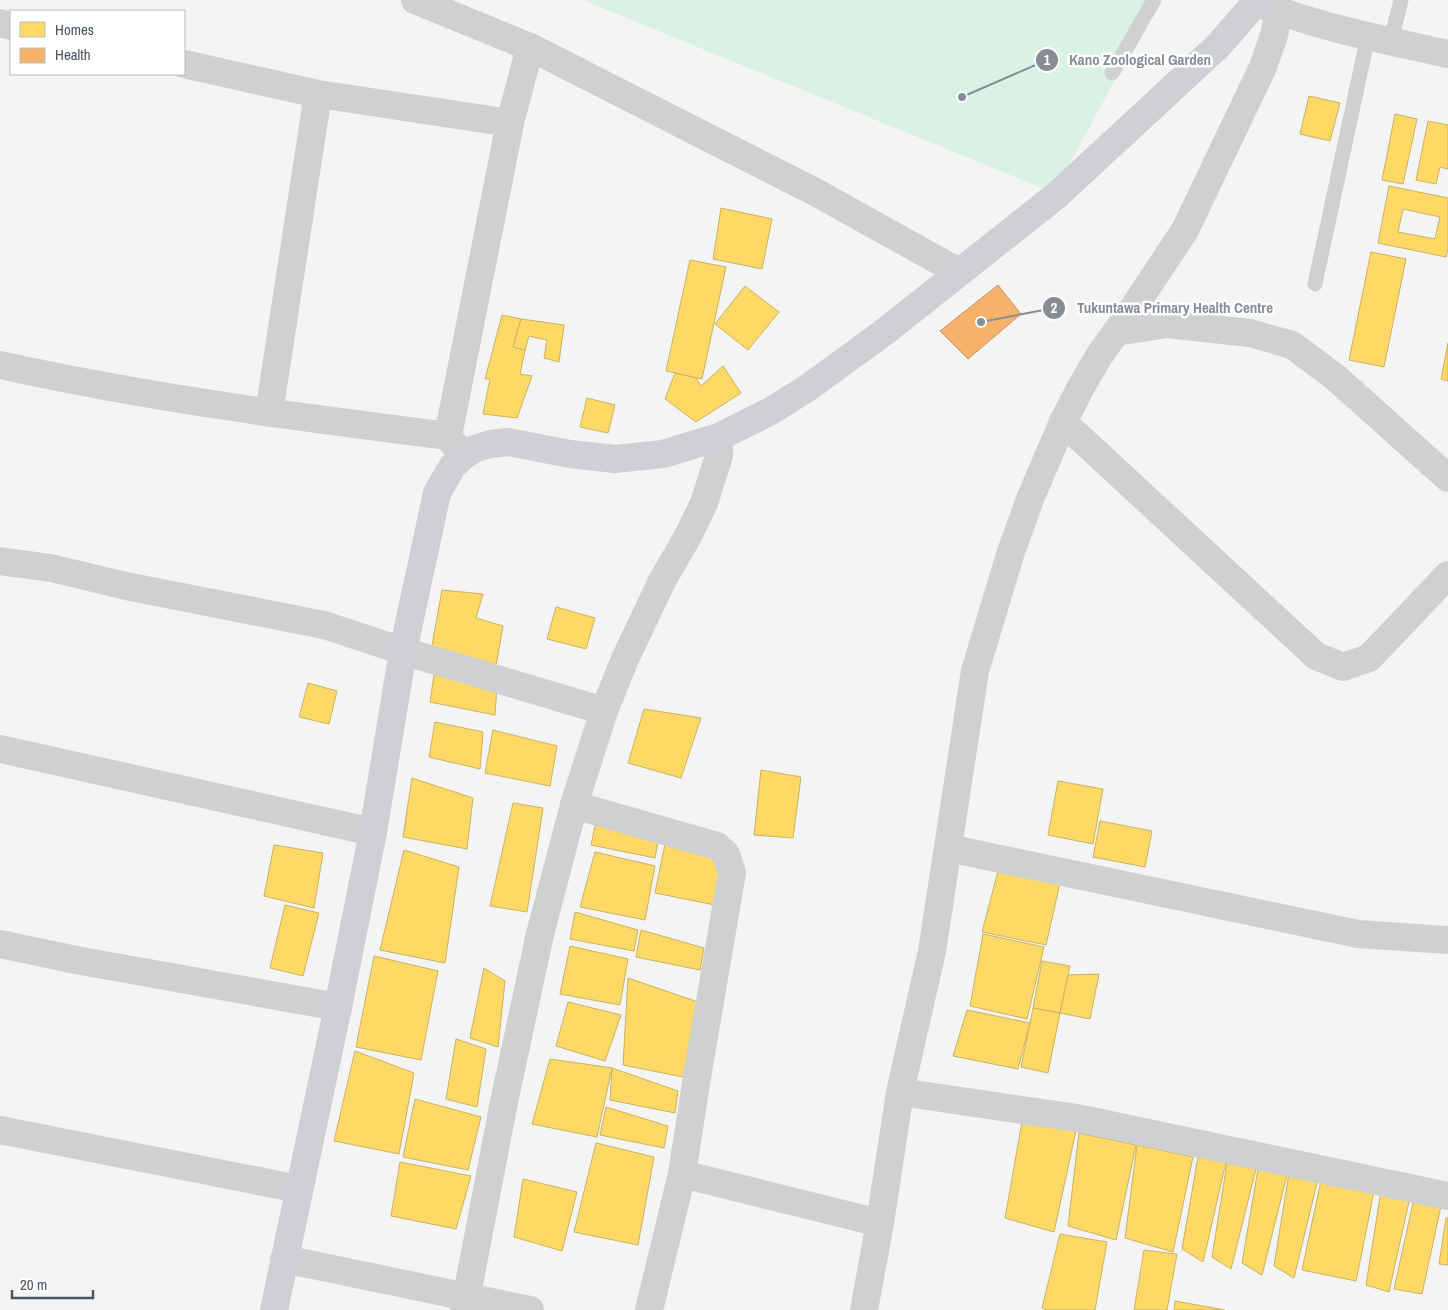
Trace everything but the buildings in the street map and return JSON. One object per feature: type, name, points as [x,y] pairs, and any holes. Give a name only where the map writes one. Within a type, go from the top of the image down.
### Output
[{"type":"main road","points":[[274,1310],[373,832],[403,651],[437,493],[452,467],[455,446],[474,449],[490,444],[508,442],[570,454],[623,459],[663,454],[719,436],[771,411],[809,387],[884,333],[1057,195],[1264,4]]},
{"type":"street","points":[[415,0],[530,47],[816,194],[959,272]]},
{"type":"street","points":[[1264,4],[1380,39],[1448,54]]},
{"type":"street","points":[[864,1310],[880,1223],[900,1092],[932,951],[975,671],[1010,555],[1030,499],[1063,422],[1081,387],[1185,230],[1262,67],[1274,35],[1264,4]]},
{"type":"street","points":[[0,364],[69,380],[455,446],[510,123],[530,47]]},
{"type":"street","points":[[185,64],[318,94],[510,123]]},
{"type":"street","points":[[269,414],[318,94]]},
{"type":"street","points":[[1116,332],[1167,324],[1250,333],[1292,345],[1335,376],[1448,478]]},
{"type":"street","points":[[1063,422],[1316,656],[1343,667],[1369,658],[1448,575]]},
{"type":"street","points":[[466,1304],[504,1102],[540,934],[574,805],[604,711],[625,659],[662,581],[688,536],[704,503],[719,456],[719,436]]},
{"type":"street","points":[[0,561],[51,568],[126,586],[324,625],[403,651],[604,711]]},
{"type":"street","points":[[0,749],[373,832]]},
{"type":"street","points":[[574,805],[704,841],[717,846],[726,854],[730,864],[732,880],[700,1057],[682,1174],[649,1310]]},
{"type":"street","points":[[948,848],[1358,934],[1448,940]]},
{"type":"street","points":[[0,944],[76,960],[338,1007]]},
{"type":"street","points":[[900,1092],[1077,1118],[1448,1196]]},
{"type":"street","points":[[0,1130],[299,1189]]},
{"type":"street","points":[[682,1174],[880,1223]]},
{"type":"street","points":[[284,1259],[466,1304],[506,1304],[530,1310]]},
{"type":"lane","points":[[1112,73],[1154,0]]},
{"type":"lane","points":[[1315,284],[1380,39],[1401,0]]},
{"type":"green space","points":[[583,0],[1158,0],[1054,193]]},
{"type":"place","name":"Kano Zoological Garden","points":[[962,97]]},
{"type":"place","name":"Tukuntawa Primary Health Centre","points":[[981,322]]}]
